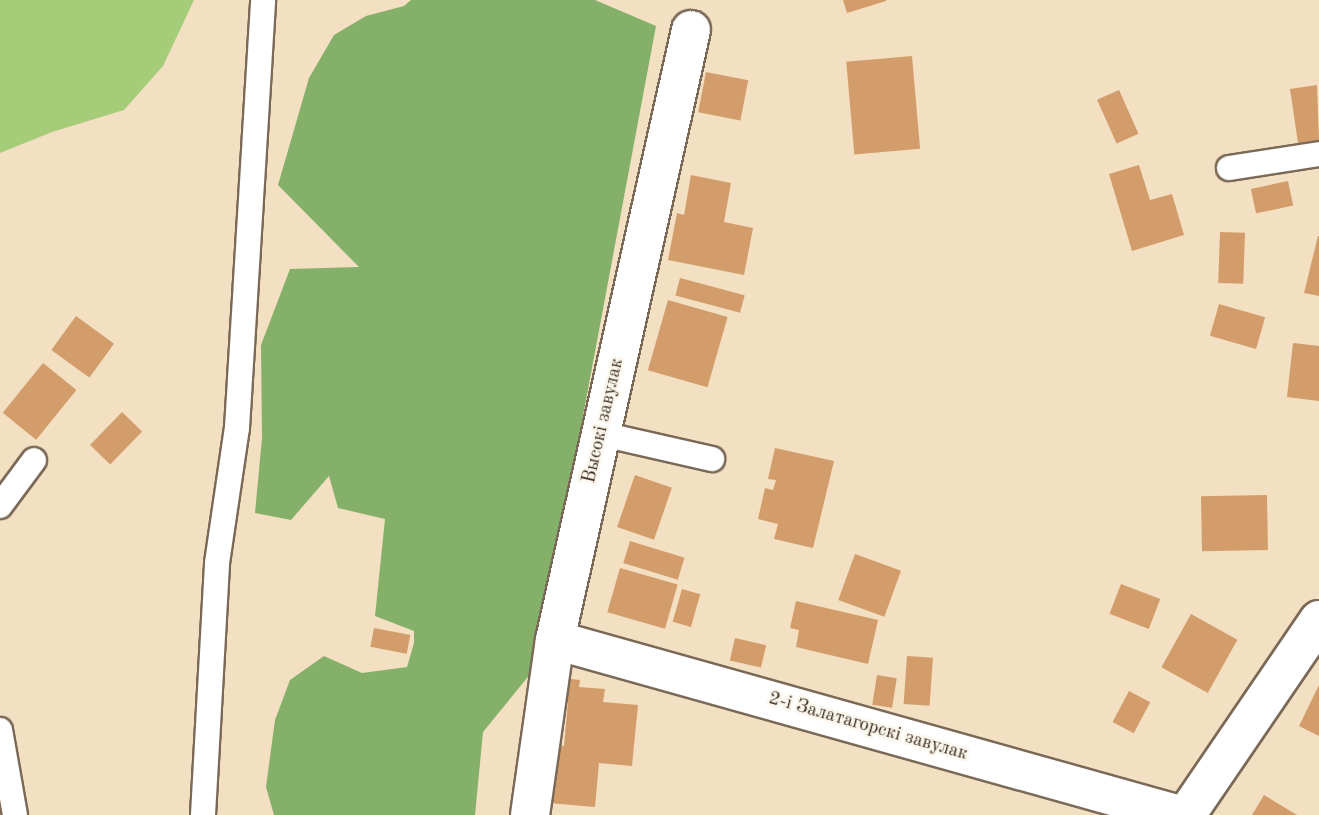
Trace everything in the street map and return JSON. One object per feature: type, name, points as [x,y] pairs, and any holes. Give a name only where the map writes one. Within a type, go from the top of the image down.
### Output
[{"type":"street","name":"Высокі завулак","points":[[530,815],[555,640],[691,30]]},
{"type":"street","points":[[1186,815],[1319,620]]},
{"type":"street","name":"2-і Залатагорскі завулак","points":[[555,640],[1180,815]]},
{"type":"lane","points":[[203,815],[217,563],[237,428],[263,0]]},
{"type":"lane","points":[[1228,167],[1319,153]]},
{"type":"lane","points":[[602,434],[712,459]]},
{"type":"lane","points":[[0,506],[34,460]]},
{"type":"lane","points":[[0,730],[15,815]]},
{"type":"green space","points":[[0,0],[194,0],[163,66],[124,110],[52,132],[0,153]]},
{"type":"green space","points":[[411,0],[595,0],[656,26],[536,667],[483,732],[475,815],[274,815],[266,787],[275,720],[290,680],[324,656],[362,673],[407,667],[414,643],[414,631],[375,616],[385,519],[338,508],[329,476],[291,520],[255,513],[262,438],[261,345],[290,269],[359,267],[278,185],[309,78],[334,35],[366,16],[404,6]]},
{"type":"building","points":[[843,0],[886,0],[886,1],[847,13]]},
{"type":"building","points":[[912,56],[920,149],[854,154],[846,62]]},
{"type":"building","points":[[706,72],[748,80],[740,120],[698,112]]},
{"type":"building","points":[[1317,85],[1319,140],[1298,143],[1290,89]]},
{"type":"building","points":[[1119,90],[1139,134],[1117,144],[1097,100]]},
{"type":"building","points":[[1139,165],[1150,200],[1172,194],[1184,235],[1132,251],[1109,174]]},
{"type":"building","points":[[691,175],[731,183],[724,222],[753,228],[744,275],[668,260],[677,213],[684,215]]},
{"type":"building","points":[[1288,181],[1293,205],[1256,213],[1251,189]]},
{"type":"building","points":[[1220,232],[1245,233],[1243,284],[1218,283]]},
{"type":"building","points":[[1319,236],[1319,296],[1304,293]]},
{"type":"building","points":[[680,278],[745,295],[740,313],[675,295]]},
{"type":"building","points":[[668,300],[728,317],[707,387],[648,370]]},
{"type":"building","points":[[1219,304],[1265,317],[1256,349],[1210,336]]},
{"type":"building","points":[[76,316],[114,344],[89,378],[51,350]]},
{"type":"building","points":[[1293,343],[1319,346],[1319,401],[1287,397]]},
{"type":"building","points":[[43,363],[76,390],[36,440],[3,413]]},
{"type":"building","points":[[122,412],[142,431],[110,465],[90,445]]},
{"type":"building","points":[[775,448],[834,461],[813,548],[774,539],[778,524],[758,519],[765,488],[773,490],[776,480],[768,479]]},
{"type":"building","points":[[635,475],[672,488],[654,540],[617,527]]},
{"type":"building","points":[[1267,495],[1268,550],[1202,551],[1201,496]]},
{"type":"building","points":[[630,541],[685,558],[678,580],[623,563]]},
{"type":"building","points":[[855,554],[901,571],[884,617],[838,600]]},
{"type":"building","points":[[620,568],[678,585],[665,629],[607,612]]},
{"type":"building","points":[[1121,584],[1160,599],[1149,629],[1110,614]]},
{"type":"building","points":[[682,589],[700,594],[691,627],[673,622]]},
{"type":"building","points":[[796,601],[878,620],[868,664],[796,647],[799,630],[790,628]]},
{"type":"building","points":[[1191,614],[1237,640],[1208,693],[1161,667]]},
{"type":"building","points":[[374,628],[410,635],[407,654],[370,647]]},
{"type":"building","points":[[735,638],[766,645],[761,668],[730,660]]},
{"type":"building","points":[[907,656],[933,658],[930,706],[904,704]]},
{"type":"building","points":[[877,675],[897,678],[892,708],[872,705]]},
{"type":"building","points":[[562,678],[580,680],[579,687],[605,689],[603,702],[638,705],[632,766],[599,763],[595,807],[548,803],[553,745],[564,746],[568,702],[560,702]]},
{"type":"building","points":[[1319,685],[1319,736],[1299,726]]},
{"type":"building","points":[[1129,691],[1150,702],[1134,733],[1113,722]]},
{"type":"building","points":[[1264,795],[1297,815],[1252,815]]}]
